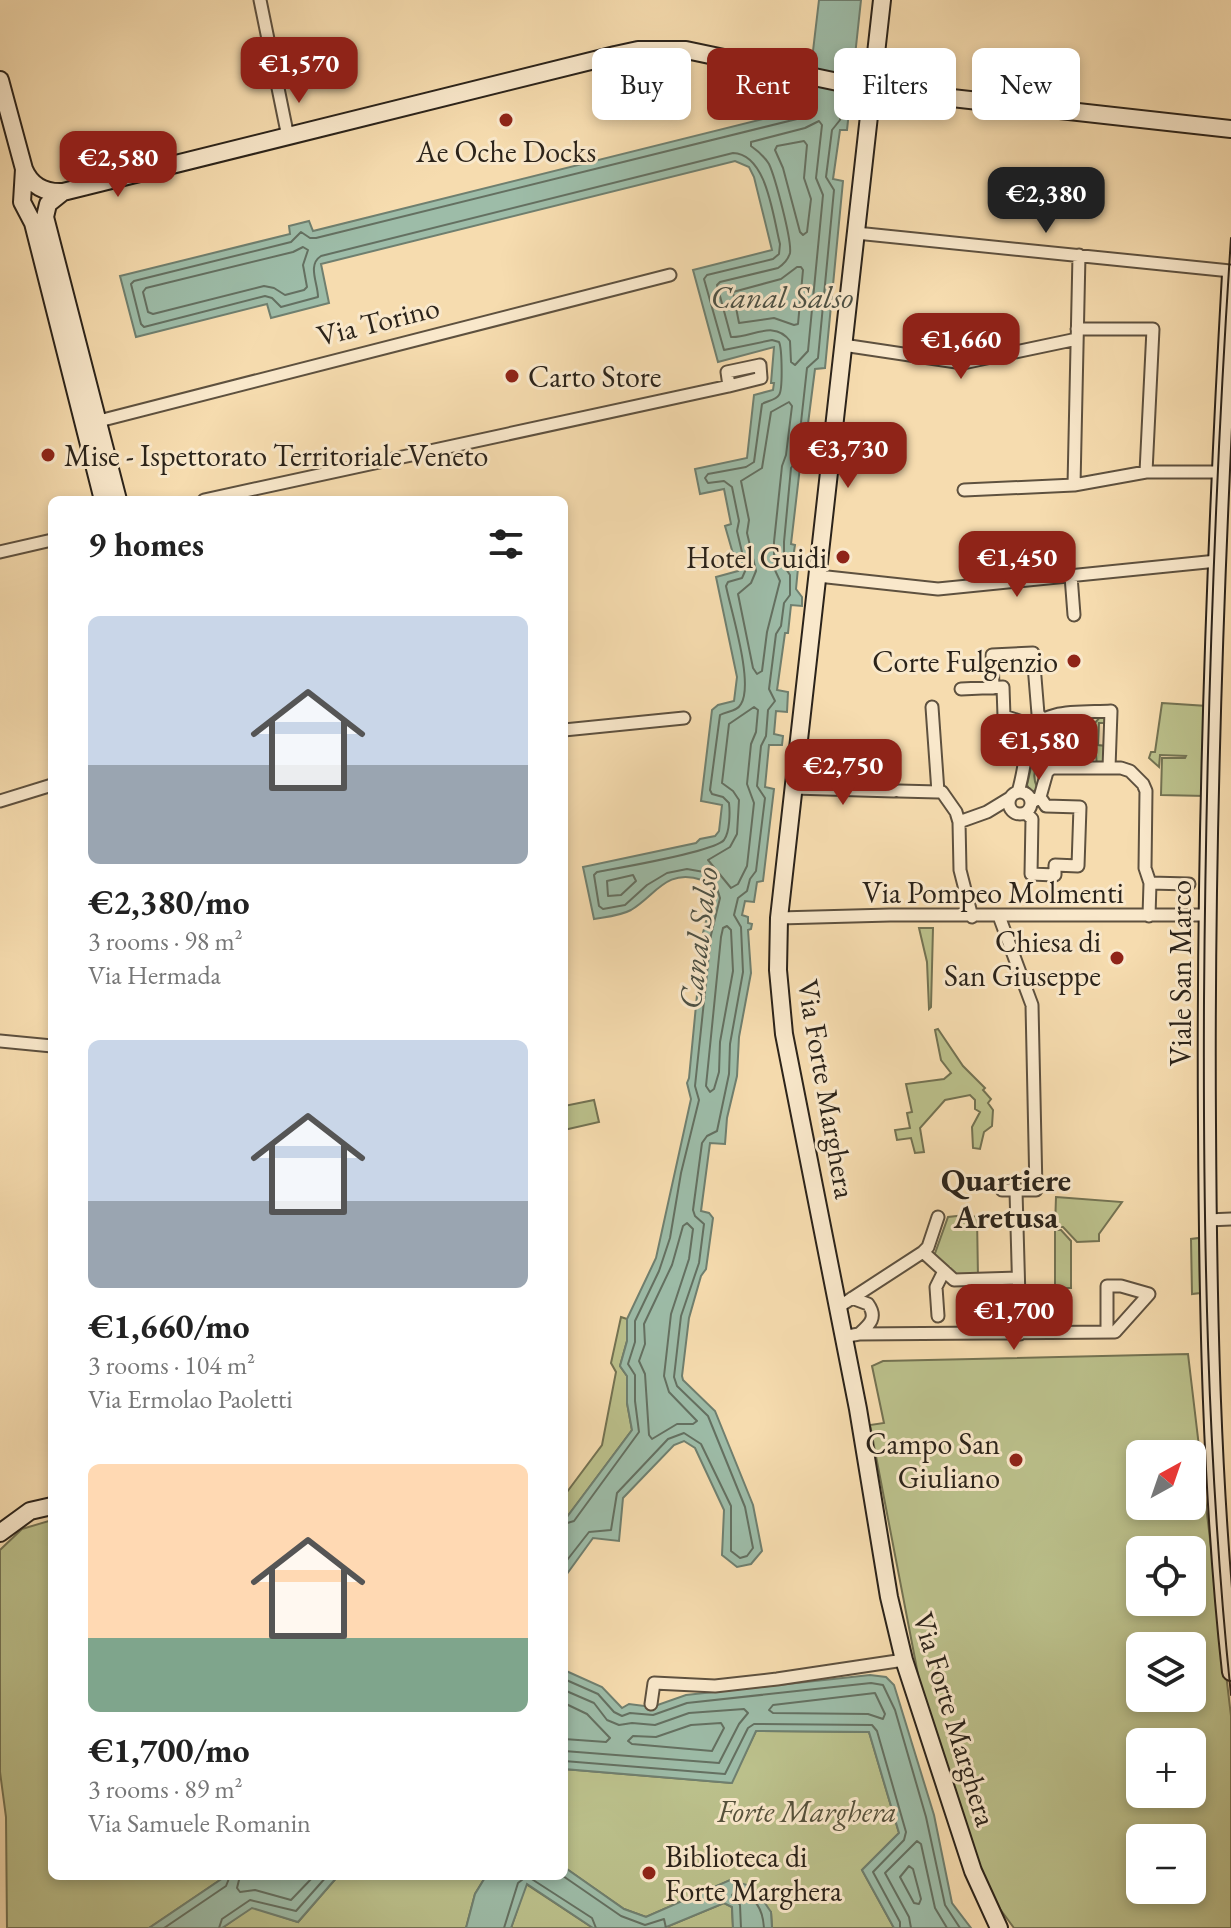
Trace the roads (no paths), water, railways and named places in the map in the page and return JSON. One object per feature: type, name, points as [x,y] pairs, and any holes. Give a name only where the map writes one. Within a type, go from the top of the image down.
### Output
[{"type":"street","points":[[260,0],[288,137]]},
{"type":"street","name":"Via Forte Marghera","points":[[873,48],[882,0]]},
{"type":"street","points":[[37,198],[638,50],[702,52],[834,81]]},
{"type":"street","points":[[0,80],[24,169],[45,217],[117,496]]},
{"type":"street","points":[[956,98],[1231,129]]},
{"type":"street","name":"Via Forte Marghera","points":[[863,120],[856,233],[779,918],[778,970],[784,1034],[837,1308],[851,1336],[858,1409],[889,1597],[904,1660],[973,1871],[999,1928]]},
{"type":"street","points":[[37,198],[33,223],[102,496]]},
{"type":"street","points":[[856,233],[1231,272]]},
{"type":"street","points":[[1074,485],[1079,255]]},
{"type":"street","name":"Viale San Marco","points":[[1231,272],[1217,561],[1208,915],[1208,1220],[1214,1455],[1231,1672]]},
{"type":"street","name":"Via Torino","points":[[99,421],[670,275]]},
{"type":"street","points":[[843,345],[963,363],[1077,334],[1153,329],[1146,472]]},
{"type":"street","points":[[222,496],[729,386]]},
{"type":"street","points":[[964,490],[1074,485],[1146,472],[1221,472]]},
{"type":"street","points":[[0,552],[48,541]]},
{"type":"street","points":[[818,576],[938,589],[1217,561]]},
{"type":"street","points":[[1071,576],[1074,615]]},
{"type":"street","points":[[1033,728],[1004,716],[992,655],[1033,653],[1038,714],[1042,718]]},
{"type":"street","points":[[961,689],[998,687]]},
{"type":"street","points":[[932,707],[938,792]]},
{"type":"street","points":[[1028,807],[1008,805],[1014,795],[1033,728],[1042,718],[1111,711],[1109,768]]},
{"type":"street","points":[[568,730],[684,718]]},
{"type":"street","points":[[1028,807],[1049,769],[1109,768],[1130,771],[1146,791],[1145,868],[1150,883],[1149,916]]},
{"type":"street","points":[[0,801],[48,786]]},
{"type":"street","points":[[794,788],[942,792],[959,822],[960,870],[972,917]]},
{"type":"street","points":[[959,822],[987,812],[1014,795],[1026,793],[1028,807],[1032,819],[1031,874],[1055,875],[1055,865],[1078,866],[1080,807],[1046,806],[1028,807],[987,812]]},
{"type":"street","points":[[1150,883],[1189,884]]},
{"type":"street","name":"Via Pompeo Molmenti","points":[[779,918],[1208,915]]},
{"type":"street","points":[[999,916],[1032,1005],[1036,1190],[1002,1190]]},
{"type":"street","points":[[0,1041],[48,1046]]},
{"type":"street","points":[[1016,1191],[1020,1334]]},
{"type":"street","points":[[837,1308],[923,1252],[928,1247],[938,1217]]},
{"type":"street","points":[[1208,1220],[1231,1219]]},
{"type":"street","points":[[923,1252],[954,1280],[1018,1278]]},
{"type":"street","points":[[938,1316],[936,1287],[944,1271]]},
{"type":"street","points":[[851,1336],[1115,1332],[1149,1294],[1121,1286],[1107,1286],[1107,1332]]},
{"type":"street","points":[[851,1336],[871,1323],[872,1313],[868,1304],[852,1298]]},
{"type":"street","points":[[0,1533],[30,1511],[48,1507]]},
{"type":"street","points":[[651,1704],[654,1683],[715,1686],[904,1660]]},
{"type":"water","name":"Canal Salso","points":[[819,0],[861,0],[856,48],[834,48],[834,120],[848,120],[847,130],[840,130],[833,179],[843,181],[825,368],[815,369],[804,455],[817,461],[809,467],[800,467],[791,544],[795,545],[792,564],[798,568],[796,589],[802,597],[802,606],[791,605],[788,633],[785,633],[777,690],[788,692],[787,712],[776,711],[774,734],[783,736],[782,745],[769,745],[765,787],[774,789],[763,881],[757,882],[754,902],[745,901],[742,915],[748,917],[748,923],[752,924],[748,930],[751,973],[739,1037],[737,1076],[727,1118],[725,1144],[710,1143],[701,1211],[713,1218],[706,1269],[701,1276],[689,1318],[682,1376],[715,1411],[753,1505],[762,1551],[751,1564],[737,1567],[722,1555],[724,1510],[695,1448],[684,1441],[674,1445],[623,1498],[619,1541],[593,1538],[568,1572],[568,1516],[632,1430],[627,1403],[627,1376],[620,1366],[627,1341],[627,1319],[656,1258],[691,1099],[687,1083],[703,933],[712,898],[710,889],[702,880],[679,878],[662,885],[631,910],[594,919],[583,867],[696,843],[715,836],[719,831],[722,805],[701,801],[712,710],[734,701],[737,677],[716,577],[738,571],[725,526],[731,524],[724,489],[700,494],[695,469],[747,458],[754,395],[773,390],[774,347],[718,362],[693,270],[772,250],[754,177],[749,167],[735,161],[321,264],[329,303],[271,318],[267,304],[136,337],[120,276],[290,234],[289,226],[309,221],[313,231],[759,120],[818,120],[818,48],[813,48]]},
{"type":"water","points":[[568,1672],[602,1687],[622,1708],[629,1704],[652,1707],[686,1695],[870,1675],[886,1677],[894,1685],[934,1815],[952,1903],[971,1928],[894,1928],[862,1870],[899,1833],[869,1732],[756,1731],[732,1783],[568,1769]]},
{"type":"water","points":[[568,1870],[624,1909],[646,1917],[730,1880],[754,1887],[771,1912],[772,1928],[733,1928],[732,1907],[724,1903],[664,1928],[593,1928],[527,1884],[511,1928],[466,1928],[475,1894],[484,1880],[568,1880]]},
{"type":"water","points":[[220,1880],[335,1880],[298,1922],[252,1908],[222,1928],[149,1928]]},
{"type":"tram line","points":[[1231,238],[1212,619],[1204,1087],[1212,1435],[1231,1695]]},
{"type":"place","name":"Ae Oche Docks","points":[[506,120]]},
{"type":"place","name":"Carto Store","points":[[512,376]]},
{"type":"place","name":"Mise - Ispettorato Territoriale Veneto","points":[[48,455]]},
{"type":"place","name":"Hotel Guidi","points":[[843,557]]},
{"type":"place","name":"Corte Fulgenzio","points":[[1074,661]]},
{"type":"place","name":"Chiesa di San Giuseppe","points":[[1117,958]]},
{"type":"place","name":"Campo San Giuliano","points":[[1016,1460]]},
{"type":"place","name":"Biblioteca di Forte Marghera","points":[[649,1873]]},
{"type":"district","name":"Quartiere Aretusa","points":[[1006,1198]]},
{"type":"park label","name":"Forte Marghera","points":[[807,1811]]}]
